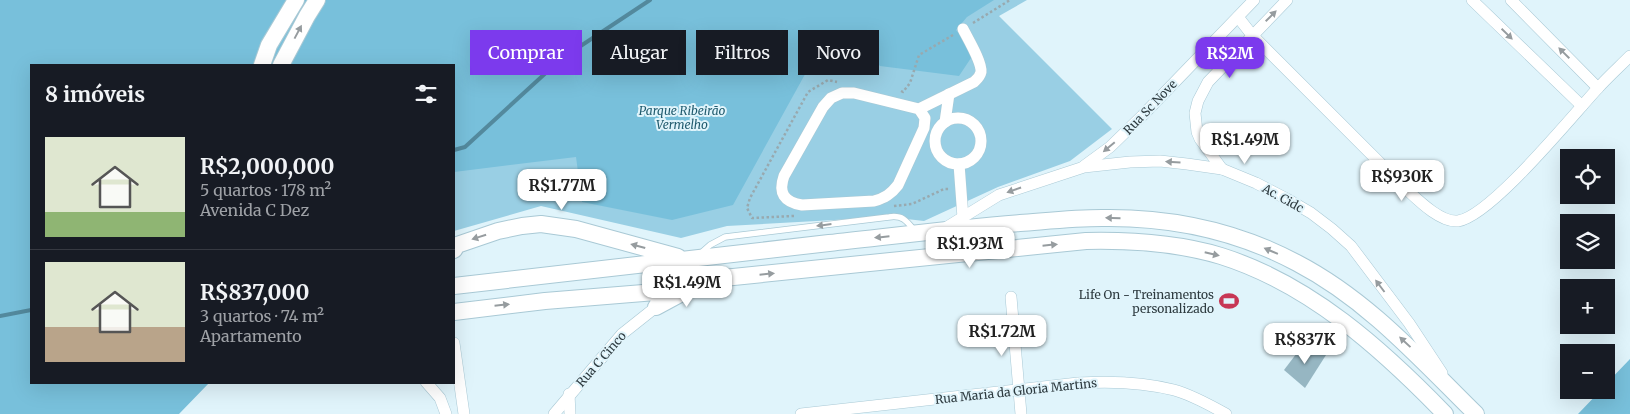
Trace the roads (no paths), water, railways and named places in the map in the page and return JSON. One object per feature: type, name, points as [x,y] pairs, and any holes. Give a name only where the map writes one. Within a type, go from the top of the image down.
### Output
[{"type":"street","points":[[262,64],[269,45],[296,0]]},
{"type":"street","points":[[282,64],[317,0]]},
{"type":"street","name":"Rua Sc Nove","points":[[1084,167],[1110,147],[1254,0]]},
{"type":"street","points":[[1222,169],[1200,139],[1196,126],[1196,107],[1200,94],[1208,82],[1287,0]]},
{"type":"street","points":[[1472,0],[1582,106]]},
{"type":"street","points":[[1511,0],[1598,88]]},
{"type":"street","points":[[1238,18],[1252,35],[1404,187],[1431,210],[1444,218],[1456,221],[1469,218],[1502,193],[1598,88],[1630,56]]},
{"type":"street","points":[[919,108],[925,118],[924,128],[898,185],[892,193],[874,201],[802,205],[793,204],[786,199],[782,192],[781,184],[784,176],[831,98],[842,93],[854,93],[919,108],[979,78],[981,72],[980,65],[963,29]]},
{"type":"street","points":[[945,122],[957,118],[970,122],[975,126],[981,137],[981,144],[976,156],[965,163],[959,164],[952,163],[941,157],[936,145],[937,132],[945,122],[949,94]]},
{"type":"street","points":[[924,128],[937,132]]},
{"type":"street","name":"Ac. Cidc","points":[[945,229],[999,195],[1084,167],[1130,162],[1160,162],[1222,169],[1287,198],[1311,213],[1342,238],[1409,324],[1459,397]]},
{"type":"street","points":[[959,164],[963,218]]},
{"type":"street","points":[[455,286],[945,229],[1098,218],[1166,222],[1223,234],[1268,250],[1296,262],[1334,284],[1387,326],[1476,414]]},
{"type":"street","points":[[455,247],[498,231],[541,224],[576,229],[690,259]]},
{"type":"street","points":[[455,312],[528,302],[668,291],[694,281],[1086,241],[1136,241],[1175,246],[1220,256],[1252,267],[1289,286],[1312,299],[1351,327],[1403,373],[1445,414]]},
{"type":"street","points":[[650,264],[653,277],[668,291]]},
{"type":"street","points":[[656,307],[683,292],[694,281]]},
{"type":"street","name":"Rua C Cinco","points":[[554,414],[622,334],[656,307],[656,294],[668,291]]},
{"type":"street","points":[[1011,297],[1020,414]]},
{"type":"street","points":[[455,350],[464,414]]},
{"type":"street","name":"Rua Maria da Gloria Martins","points":[[801,414],[1096,382],[1135,383],[1174,390],[1226,414]]},
{"type":"street","points":[[428,384],[440,398],[446,414]]},
{"type":"street","points":[[570,394],[570,414]]},
{"type":"waterway","points":[[455,150],[465,147],[561,59],[650,0]]},
{"type":"waterway","points":[[0,316],[30,310]]},
{"type":"place","name":"Life On - Treinamentos personalizado","points":[[1229,301]]},
{"type":"park label","name":"Parque Ribeirão Vermelho","points":[[682,117]]}]
